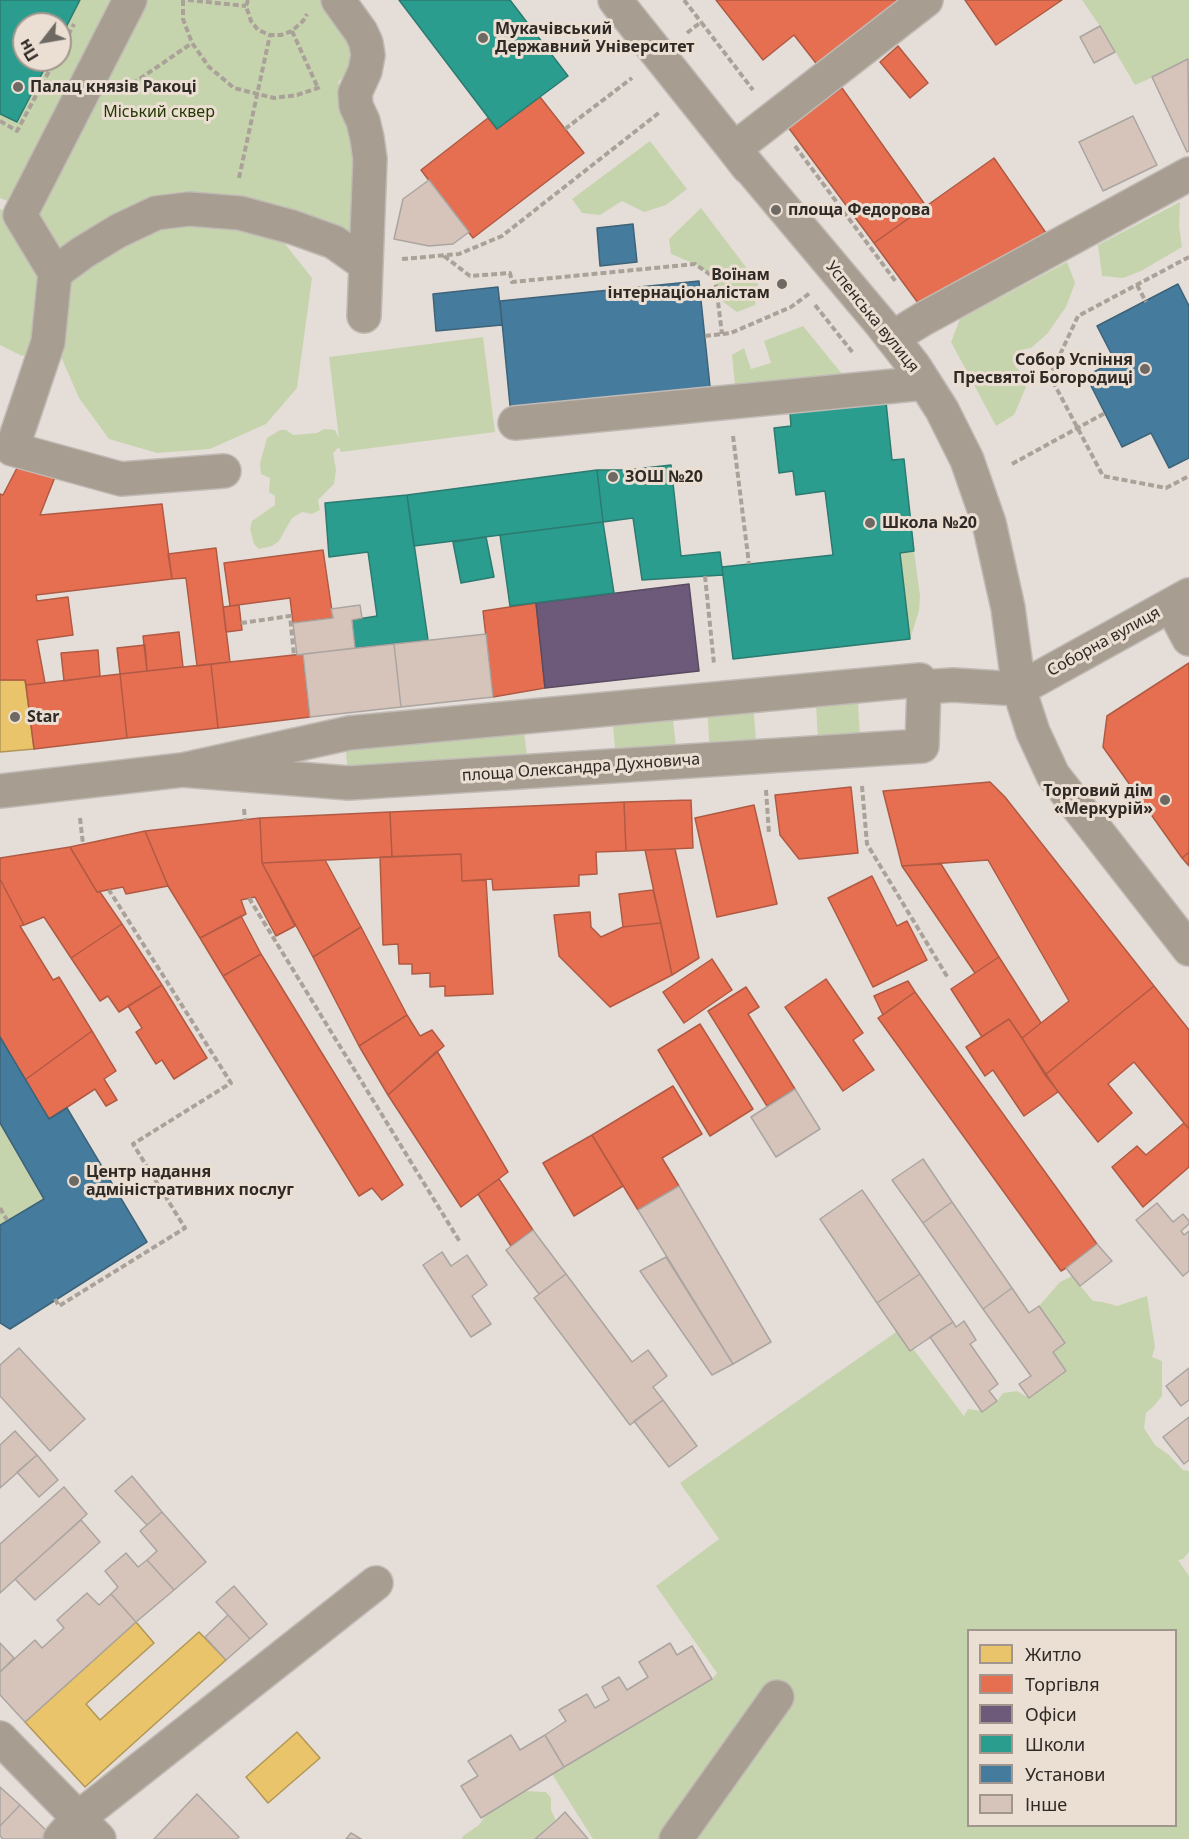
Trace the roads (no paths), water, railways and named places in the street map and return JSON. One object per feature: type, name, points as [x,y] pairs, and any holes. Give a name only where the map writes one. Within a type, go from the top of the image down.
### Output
[{"type":"street","points":[[130,0],[20,215],[55,273],[48,342],[6,452],[121,479],[224,471]]},
{"type":"street","name":"Успенська вулиця","points":[[615,0],[734,149],[884,328],[914,366],[942,410],[967,460],[989,523],[1008,609],[1019,689],[1033,732],[1053,775],[1189,949]]},
{"type":"street","points":[[734,149],[926,0]]},
{"type":"street","points":[[323,3],[361,32],[368,55],[365,71],[355,93],[356,106],[363,121],[370,159],[364,316]]},
{"type":"street","points":[[884,328],[923,319],[1189,174]]},
{"type":"street","points":[[55,273],[118,231],[156,213],[189,209],[240,213],[292,227],[334,242],[365,264]]},
{"type":"street","points":[[515,423],[925,383]]},
{"type":"street","points":[[1180,600],[1189,639]]},
{"type":"street","name":"Соборна вулиця","points":[[1019,689],[1180,600]]},
{"type":"street","name":"площа Олександра Духновича","points":[[0,791],[182,770],[349,733],[920,680],[924,687],[922,746],[349,783],[182,770]]},
{"type":"street","name":"площа Олександра Духновича","points":[[924,687],[953,685],[1019,689]]},
{"type":"street","points":[[0,1738],[79,1832],[376,1583]]},
{"type":"street","points":[[676,1839],[777,1697]]},
{"type":"place","name":"Мукачівський Державний Університет","points":[[483,38]]},
{"type":"place","name":"Палац князів Ракоці","points":[[18,87]]},
{"type":"place","name":"площа Федорова","points":[[776,210]]},
{"type":"place","name":"Воїнам інтернаціоналістам","points":[[782,284]]},
{"type":"place","name":"Собор Успіння Пресвятої Богородиці","points":[[1145,369]]},
{"type":"place","name":"ЗОШ №20","points":[[613,477]]},
{"type":"place","name":"Школа №20","points":[[870,523]]},
{"type":"place","name":"Star","points":[[15,717]]},
{"type":"place","name":"Торговий дім «Меркурій»","points":[[1165,800]]},
{"type":"place","name":"Центр надання адміністративних послуг","points":[[74,1181]]},
{"type":"park label","name":"Міський сквер","points":[[159,112]]}]
